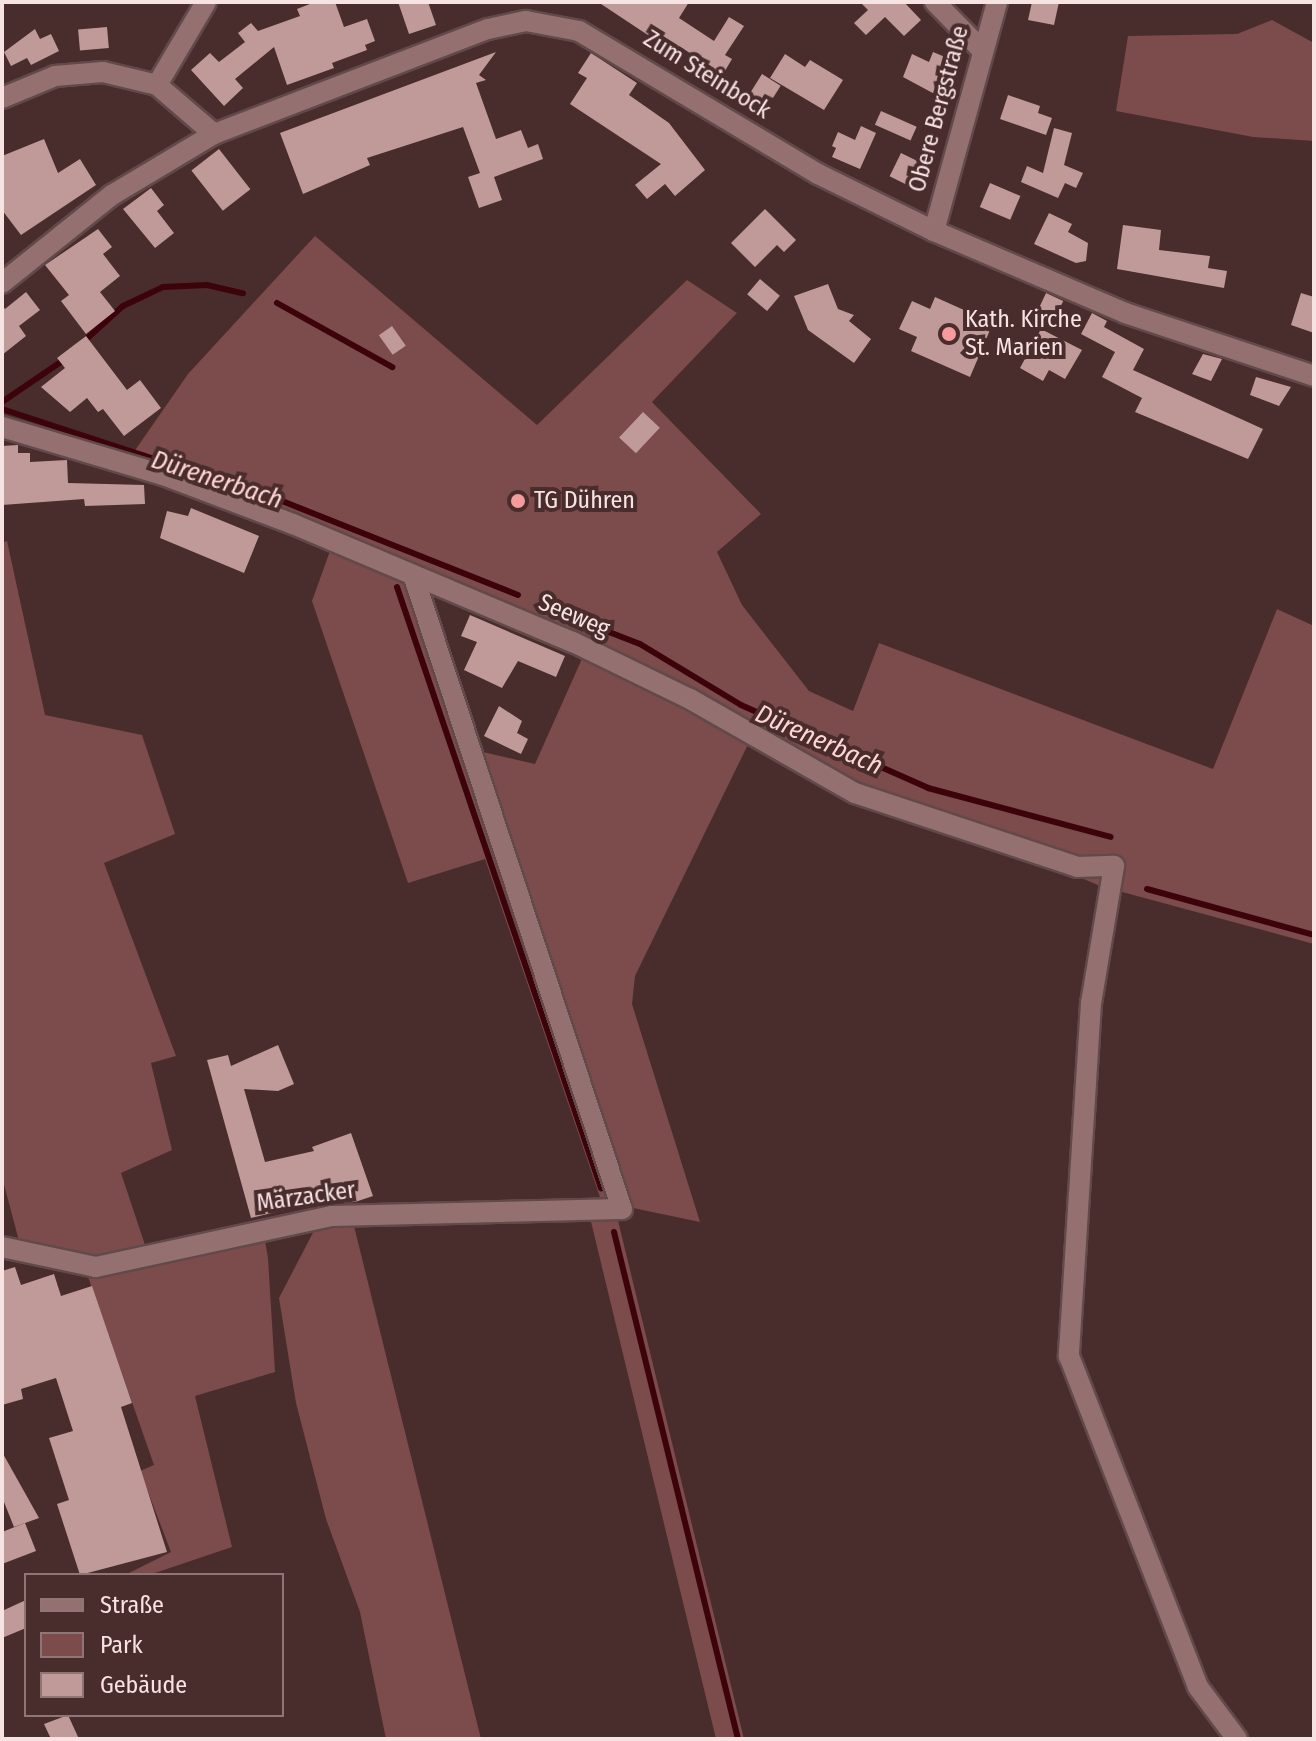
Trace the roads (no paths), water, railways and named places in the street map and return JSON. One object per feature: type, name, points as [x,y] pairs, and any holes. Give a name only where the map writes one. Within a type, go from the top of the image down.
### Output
[{"type":"street","points":[[157,85],[206,2]]},
{"type":"street","points":[[935,2],[981,49]]},
{"type":"street","name":"Obere Bergstraße","points":[[934,231],[981,49],[997,2]]},
{"type":"street","name":"Zum Steinbock","points":[[2,283],[112,195],[214,134],[488,29],[526,21],[579,31],[818,174],[934,231],[1125,313],[1314,376]]},
{"type":"street","points":[[2,98],[55,76],[103,72],[157,85],[214,134]]},
{"type":"street","name":"Seeweg","points":[[2,427],[163,475],[293,524],[414,578],[573,642],[664,686],[855,793],[1077,867],[1114,866],[1091,1003],[1069,1356],[1198,1687],[1237,1739]]},
{"type":"street","name":"Märzacker","points":[[2,1247],[96,1267],[332,1216],[622,1209],[414,578]]},
{"type":"waterway","name":"Dürenerbach","points":[[82,343],[123,306],[163,287],[207,285],[243,293]]},
{"type":"waterway","name":"Dürenerbach","points":[[277,303],[392,367]]},
{"type":"waterway","name":"Dürenerbach","points":[[2,402],[65,359]]},
{"type":"waterway","name":"Dürenerbach","points":[[2,409],[282,501],[518,595]]},
{"type":"waterway","points":[[397,587],[601,1188]]},
{"type":"waterway","name":"Dürenerbach","points":[[542,606],[640,644],[741,705],[928,788],[1111,837]]},
{"type":"waterway","name":"Dürenerbach","points":[[1147,889],[1314,935]]},
{"type":"waterway","points":[[614,1232],[738,1739]]},
{"type":"place","name":"Kath. Kirche St. Marien","points":[[949,334]]},
{"type":"place","name":"TG Dühren","points":[[518,501]]}]
